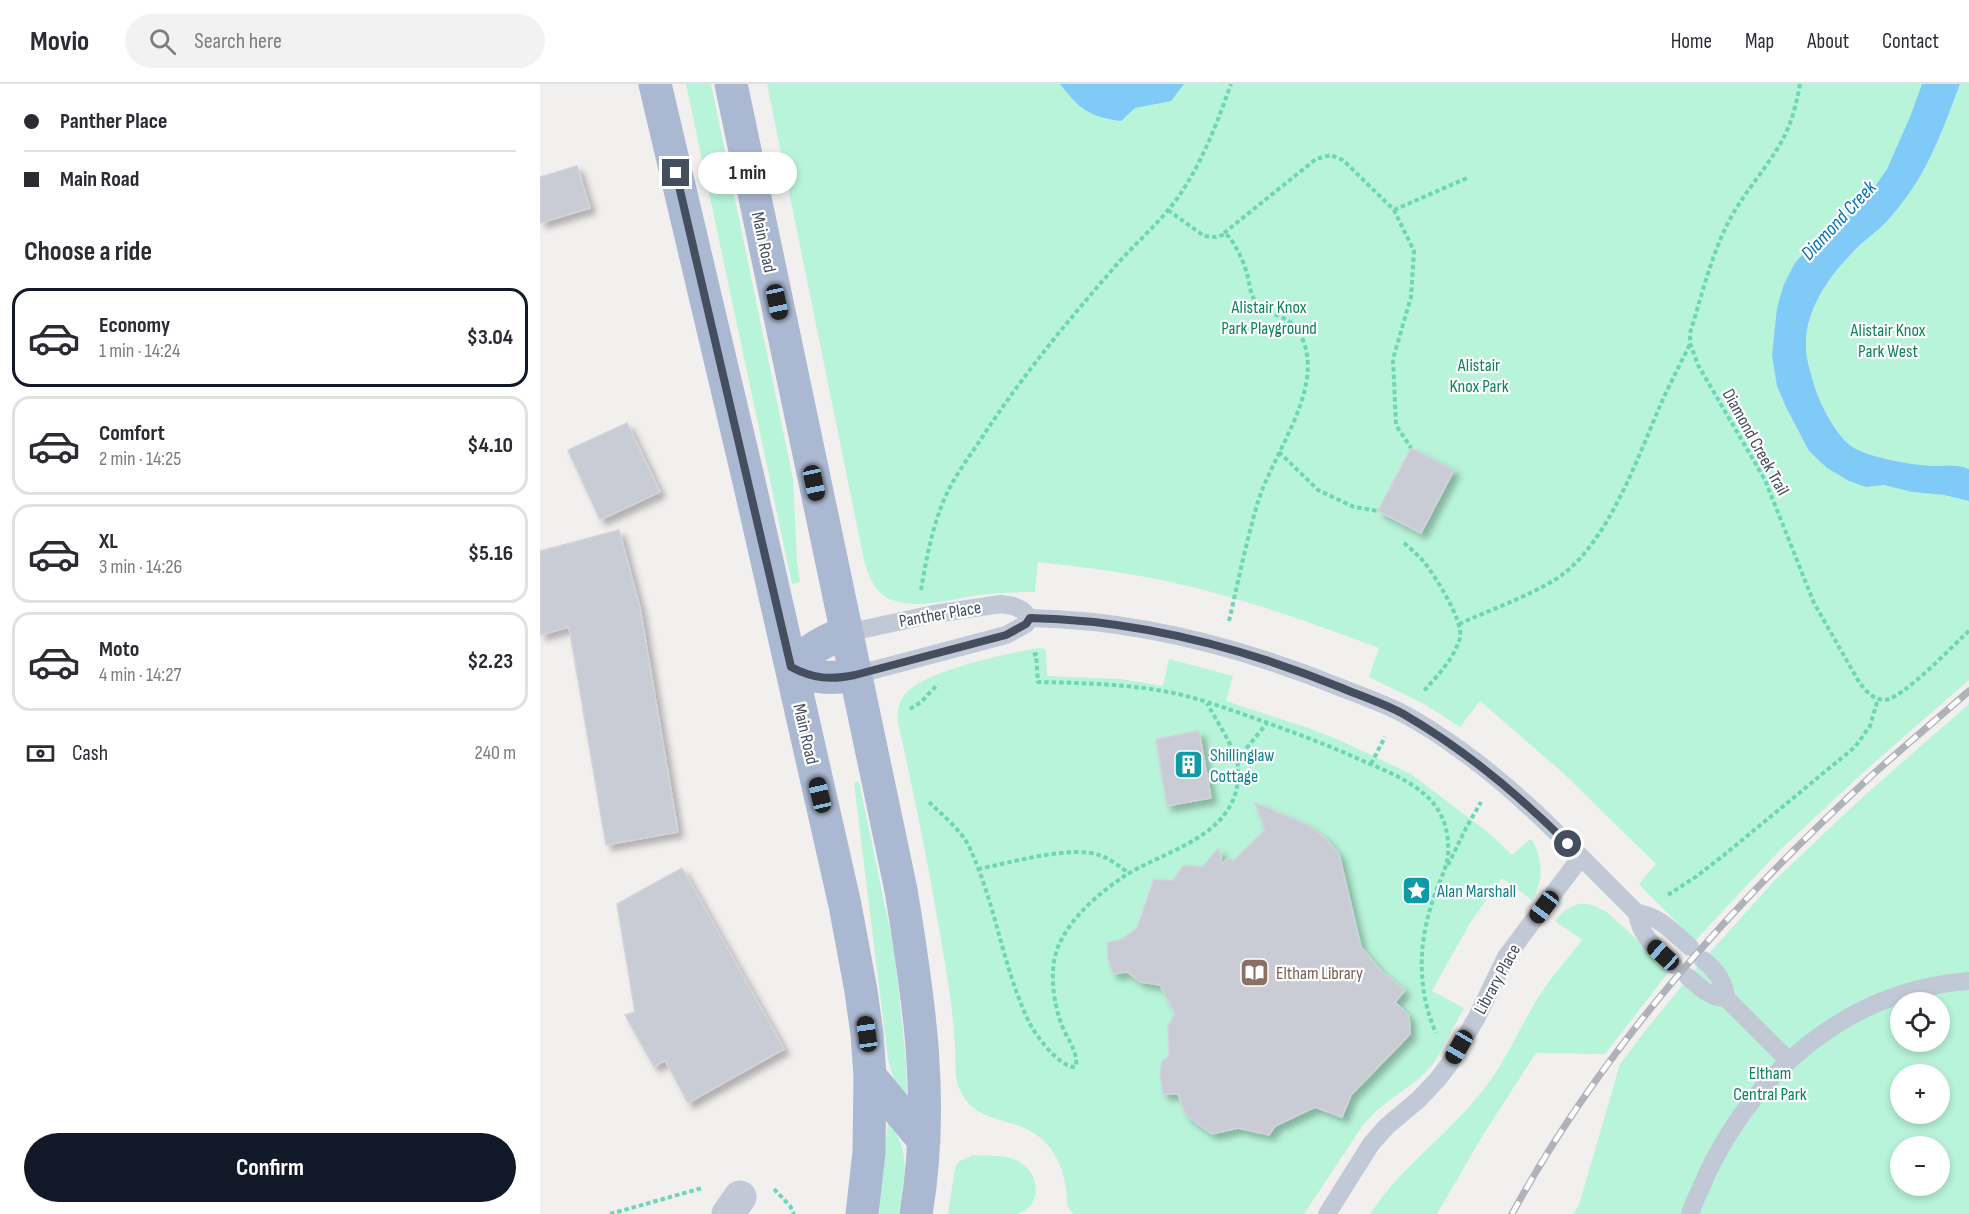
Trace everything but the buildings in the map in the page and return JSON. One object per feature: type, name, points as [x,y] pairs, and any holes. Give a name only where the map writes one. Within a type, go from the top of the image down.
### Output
[{"type":"main road","name":"Main Road","points":[[655,84],[791,667],[845,905],[861,991],[870,1076],[868,1152],[862,1214]]},
{"type":"main road","name":"Main Road","points":[[731,84],[901,890],[912,954],[924,1055],[924,1141],[916,1214]]},
{"type":"main road","points":[[846,633],[816,646],[791,667],[805,675],[821,678],[855,675]]},
{"type":"main road","points":[[870,1076],[924,1141]]},
{"type":"lane","name":"Panther Place","points":[[846,633],[917,617],[1001,604],[1022,610],[1030,618],[1079,620],[1148,630],[1269,661],[1314,677],[1402,714],[1464,753],[1543,819],[1637,913],[1642,930],[1651,944],[1674,965]]},
{"type":"lane","name":"Panther Place","points":[[855,675],[1006,635],[1026,624],[1030,618]]},
{"type":"lane","name":"Library Place","points":[[1327,1214],[1371,1144],[1425,1093],[1450,1063],[1477,1017],[1506,957],[1581,857]]},
{"type":"lane","name":"Panther Place","points":[[1637,913],[1654,918],[1690,947]]},
{"type":"lane","points":[[1703,960],[1719,976],[1726,998],[1788,1060]]},
{"type":"lane","points":[[1688,977],[1711,995],[1726,998]]},
{"type":"lane","points":[[1690,1214],[1720,1147],[1751,1101],[1788,1060],[1824,1033],[1866,1008],[1911,990],[1969,981]]},
{"type":"path","points":[[917,617],[928,549],[938,515],[951,485],[988,428],[1045,349],[1114,267],[1179,196],[1213,135],[1231,84]]},
{"type":"path","points":[[1460,624],[1557,578],[1582,556],[1615,506],[1690,343],[1690,333],[1726,226],[1786,134],[1797,102],[1800,84]]},
{"type":"path","points":[[1168,210],[1204,236],[1216,237],[1223,234],[1316,159],[1331,155],[1342,160],[1395,210],[1414,251],[1411,297],[1393,359],[1396,425],[1411,447]]},
{"type":"path","points":[[1395,210],[1467,178]]},
{"type":"path","points":[[1222,648],[1257,504],[1305,392],[1307,370],[1306,350],[1300,334],[1292,323],[1268,312],[1257,303],[1232,240],[1223,234]]},
{"type":"path","name":"Diamond Creek Trail","points":[[1690,343],[1698,365],[1765,480],[1814,603],[1858,682],[1878,699]]},
{"type":"path","points":[[1279,452],[1318,490],[1354,507],[1378,511]]},
{"type":"path","points":[[1371,764],[1386,735],[1444,667],[1461,635],[1460,624],[1432,574],[1423,560],[1404,543]]},
{"type":"path","points":[[1637,913],[1697,876],[1840,761],[1864,737],[1870,726],[1878,699],[1886,700],[1901,693],[1969,631]]},
{"type":"path","points":[[1028,656],[1036,654],[1038,682],[1095,683],[1177,694],[1207,702],[1322,743],[1415,786],[1430,799],[1445,822],[1448,835],[1446,870]]},
{"type":"path","points":[[909,709],[921,702],[940,682]]},
{"type":"path","points":[[929,802],[962,835],[971,849],[1018,996],[1029,1022],[1041,1041],[1058,1059],[1067,1066],[1076,1066],[1074,1050],[1061,1023],[1056,1002],[1053,972],[1059,945],[1077,917],[1102,892],[1129,873],[1193,840],[1212,827],[1232,803],[1238,779],[1237,761],[1207,702]]},
{"type":"path","points":[[1237,761],[1267,723]]},
{"type":"path","points":[[1450,1063],[1428,1016],[1422,982],[1422,950],[1433,899],[1446,870],[1474,812],[1499,781]]},
{"type":"path","points":[[978,869],[1078,852],[1100,855],[1129,873]]},
{"type":"green space","points":[[686,84],[711,84],[793,479],[800,582],[792,584]]},
{"type":"green space","name":"Alistair Knox Park","points":[[767,84],[1922,84],[1894,157],[1878,183],[1840,222],[1809,247],[1801,432],[1809,451],[1866,487],[1884,485],[1969,501],[1969,680],[1868,768],[1779,851],[1695,941],[1639,884],[1656,864],[1562,772],[1480,701],[1460,727],[1426,705],[1369,677],[1379,648],[1287,615],[1173,582],[1038,562],[1035,592],[979,595],[921,604],[899,602],[888,598],[875,587],[864,560]]},
{"type":"green space","name":"Alistair Knox Park West","points":[[1960,84],[1969,84],[1969,469],[1892,460],[1862,452],[1848,444],[1826,413],[1818,395],[1808,362],[1806,342],[1812,313],[1826,285],[1858,247],[1891,217],[1917,182],[1938,141]]},
{"type":"green space","points":[[1040,648],[1045,649],[1046,653],[1047,676],[1121,679],[1163,686],[1169,659],[1233,676],[1226,701],[1344,742],[1411,774],[1490,834],[1512,855],[1529,840],[1532,840],[1536,848],[1541,870],[1539,885],[1532,900],[1502,878],[1470,923],[1432,991],[1464,1008],[1434,1063],[1420,1078],[1378,1109],[1363,1125],[1304,1214],[1073,1214],[1067,1204],[1065,1180],[1057,1158],[1043,1140],[1022,1127],[978,1111],[964,1098],[959,1088],[949,988],[926,855],[898,723],[899,707],[906,693],[931,677],[969,664]]},
{"type":"green space","name":"Eltham Central Park","points":[[1969,704],[1969,1214],[1573,1214],[1579,1205],[1620,1064],[1703,960],[1776,879],[1866,794]]},
{"type":"green space","points":[[859,781],[895,954],[906,1062],[907,1097],[898,1095],[888,1059],[854,783]]},
{"type":"green space","points":[[1579,904],[1594,906],[1608,913],[1670,970],[1605,1054],[1536,1053],[1483,1135],[1437,1214],[1370,1214],[1396,1181],[1456,1121],[1492,1078],[1531,1009],[1582,940],[1555,921],[1566,910]]},
{"type":"green space","points":[[888,1121],[896,1133],[904,1155],[905,1166],[899,1214],[879,1214]]},
{"type":"green space","points":[[973,1155],[1007,1157],[1025,1166],[1031,1173],[1036,1189],[1032,1204],[1017,1214],[948,1214],[955,1168],[958,1162]]},
{"type":"water","points":[[1060,84],[1184,84],[1171,101],[1135,108],[1121,121],[1101,117],[1079,106]]},
{"type":"water","points":[[1922,84],[1960,84],[1938,141],[1917,182],[1887,221],[1845,261],[1818,299],[1808,327],[1807,358],[1821,404],[1836,430],[1848,444],[1862,452],[1892,460],[1933,466],[1965,467],[1969,469],[1969,501],[1884,485],[1866,487],[1849,481],[1827,468],[1809,451],[1786,407],[1777,386],[1772,355],[1777,308],[1784,284],[1795,263],[1809,247],[1869,195],[1887,169]]},
{"type":"railway","points":[[1512,1214],[1586,1094],[1673,981],[1768,876],[1819,826],[1870,777],[1969,691]]},
{"type":"place","name":"Shillinglaw Cottage","points":[[1189,765]]},
{"type":"place","name":"Alan Marshall","points":[[1416,891]]},
{"type":"place","name":"Eltham Library","points":[[1255,973]]},
{"type":"route","points":[[676,173],[791,667],[805,675],[821,678],[855,675],[1006,635],[1026,624],[1030,618],[1111,624],[1186,638],[1269,661],[1402,714],[1464,753],[1543,819],[1568,844]]},
{"type":"water label","name":"Diamond Creek","points":[[1838,220]]},
{"type":"park label","name":"Alistair Knox Park Playground","points":[[1269,317]]}]
